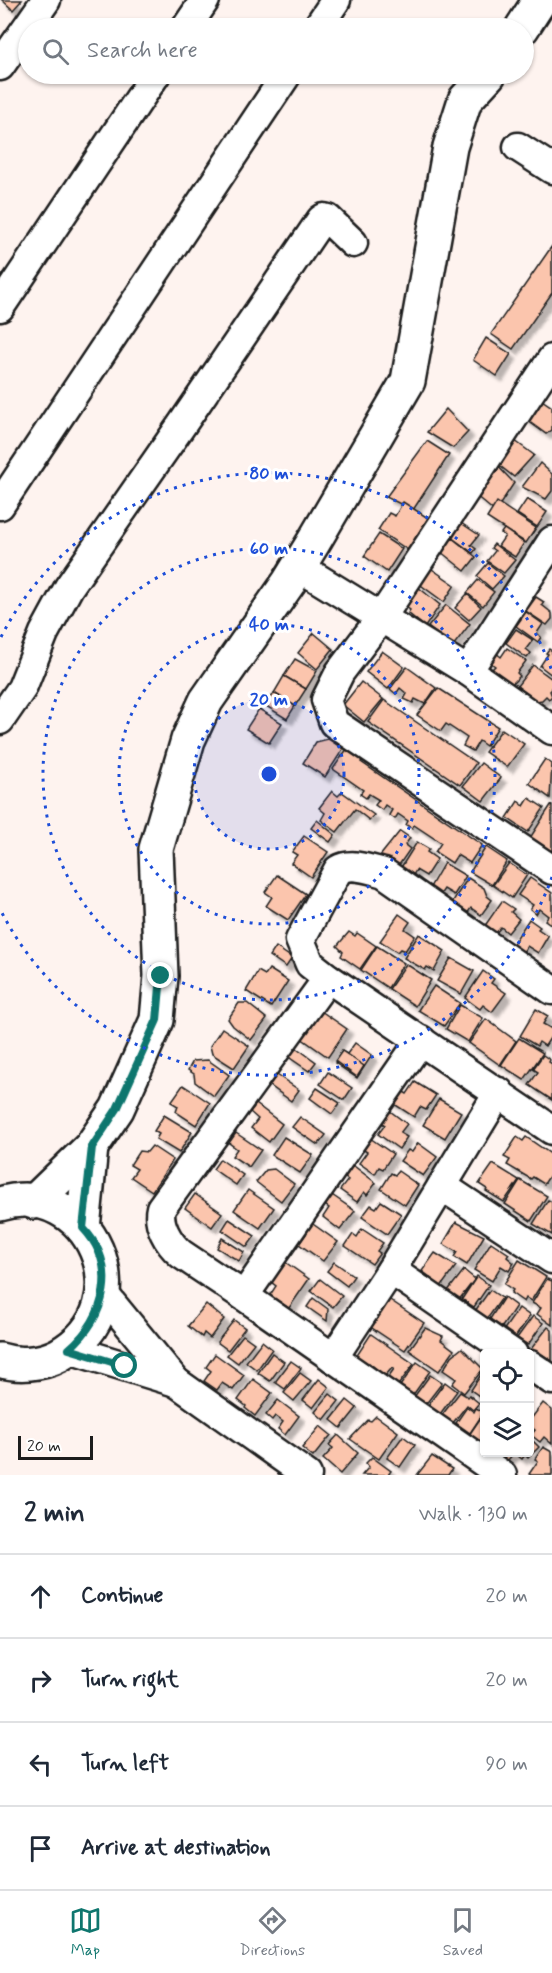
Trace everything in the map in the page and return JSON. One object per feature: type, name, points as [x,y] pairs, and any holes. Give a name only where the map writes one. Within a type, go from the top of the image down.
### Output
[{"type":"street","points":[[33,18],[46,0]]},
{"type":"street","points":[[193,18],[205,0]]},
{"type":"street","points":[[324,18],[336,0]]},
{"type":"street","points":[[528,18],[540,0]]},
{"type":"street","points":[[0,66],[18,40]]},
{"type":"street","points":[[0,307],[149,84]]},
{"type":"street","points":[[0,505],[281,84]]},
{"type":"street","points":[[34,1202],[92,1147],[117,1109],[157,1020],[161,976],[156,849],[188,740],[206,701],[299,567],[408,381],[450,147],[465,100],[480,84]]},
{"type":"street","points":[[518,147],[552,169]]},
{"type":"street","points":[[0,720],[22,688],[44,633],[69,587],[321,220],[328,219],[353,243]]},
{"type":"street","points":[[552,359],[381,618],[340,672],[326,700],[334,723],[552,870]]},
{"type":"street","points":[[468,671],[552,541]]},
{"type":"street","points":[[299,567],[468,671],[552,730]]},
{"type":"street","points":[[552,990],[384,873],[346,865],[338,870],[300,940],[310,964],[328,978],[552,1130]]},
{"type":"street","points":[[328,978],[161,1208],[159,1217],[172,1246],[502,1475]]},
{"type":"street","points":[[244,1296],[421,1040]]},
{"type":"street","points":[[333,1358],[391,1270],[499,1092]]},
{"type":"street","points":[[83,1228],[92,1147]]},
{"type":"street","points":[[442,1186],[552,1259]]},
{"type":"street","points":[[0,1204],[24,1201],[60,1210],[83,1228],[95,1244],[104,1276],[104,1293],[100,1309],[82,1338],[55,1357],[14,1361],[0,1386]]},
{"type":"street","points":[[391,1270],[507,1349]]},
{"type":"street","points":[[104,1293],[176,1382],[307,1475]]},
{"type":"street","points":[[69,1349],[176,1382]]},
{"type":"street","points":[[534,1368],[552,1380]]},
{"type":"building","points":[[2,0],[22,0],[13,10]]},
{"type":"building","points":[[552,246],[552,293],[513,349],[491,334]]},
{"type":"building","points":[[486,338],[511,354],[497,376],[473,360]]},
{"type":"building","points":[[536,396],[552,407],[552,430],[546,434],[524,418]]},
{"type":"building","points":[[446,409],[468,432],[453,448],[427,432]]},
{"type":"building","points":[[507,435],[534,455],[514,477],[490,458]]},
{"type":"building","points":[[427,441],[449,455],[413,510],[386,497]]},
{"type":"building","points":[[490,458],[514,483],[495,512],[467,488]]},
{"type":"building","points":[[540,463],[552,474],[552,491],[546,499],[522,487]]},
{"type":"building","points":[[527,499],[547,512],[537,527],[517,514]]},
{"type":"building","points":[[403,502],[428,518],[408,550],[378,530],[389,513],[395,516]]},
{"type":"building","points":[[497,502],[536,528],[526,543],[487,518]]},
{"type":"building","points":[[461,523],[479,535],[471,545],[476,549],[473,553],[451,537]]},
{"type":"building","points":[[504,529],[524,543],[515,557],[498,546],[505,536],[501,533]]},
{"type":"building","points":[[379,534],[402,549],[387,572],[364,556]]},
{"type":"building","points":[[452,538],[476,557],[465,571],[441,552]]},
{"type":"building","points":[[494,544],[515,560],[504,573],[487,561],[495,551],[491,548]]},
{"type":"building","points":[[488,563],[504,576],[492,589],[477,576]]},
{"type":"building","points":[[429,567],[455,585],[444,602],[418,583]]},
{"type":"building","points":[[478,580],[494,592],[483,606],[467,593]]},
{"type":"building","points":[[418,587],[440,605],[425,627],[408,613],[410,610],[403,605]]},
{"type":"building","points":[[467,594],[481,607],[469,620],[455,608]]},
{"type":"building","points":[[536,597],[544,602],[542,605],[552,613],[552,619],[547,625],[526,611]]},
{"type":"building","points":[[446,605],[470,624],[453,646],[428,627]]},
{"type":"building","points":[[526,612],[543,624],[537,633],[541,637],[538,642],[516,626]]},
{"type":"building","points":[[516,629],[533,640],[526,649],[531,653],[527,658],[506,643]]},
{"type":"building","points":[[314,633],[333,649],[317,669],[298,653]]},
{"type":"building","points":[[507,648],[526,661],[517,673],[520,676],[512,684],[492,669],[495,666],[487,660],[495,652],[501,657]]},
{"type":"building","points":[[549,649],[552,651],[552,675],[540,666]]},
{"type":"building","points":[[382,651],[404,667],[388,689],[366,672]]},
{"type":"building","points":[[295,659],[317,671],[306,689],[284,676]]},
{"type":"building","points":[[533,665],[552,679],[550,691],[552,696],[549,699],[546,696],[536,701],[517,686]]},
{"type":"building","points":[[407,667],[436,688],[425,704],[415,699],[413,703],[404,699],[407,694],[400,688],[396,694],[390,689]]},
{"type":"building","points":[[284,676],[306,689],[295,706],[274,693]]},
{"type":"building","points":[[361,682],[383,699],[364,722],[343,705]]},
{"type":"building","points":[[438,688],[498,727],[486,746],[479,741],[473,751],[463,746],[467,738],[446,724],[441,731],[417,715]]},
{"type":"building","points":[[274,693],[295,706],[287,719],[266,706]]},
{"type":"building","points":[[384,700],[476,763],[460,785],[368,722]]},
{"type":"building","points":[[259,709],[282,723],[269,743],[246,729]]},
{"type":"building","points":[[502,729],[524,744],[507,767],[485,752]]},
{"type":"building","points":[[328,739],[343,749],[325,777],[303,763],[316,742]]},
{"type":"building","points":[[347,749],[363,759],[361,762],[482,845],[470,863],[457,855],[452,863],[435,852],[441,843],[414,825],[412,828],[406,825],[408,821],[398,814],[395,819],[389,815],[392,810],[385,805],[382,810],[375,805],[379,800],[369,794],[366,798],[360,794],[363,790],[333,769]]},
{"type":"building","points":[[545,759],[552,764],[550,798],[529,783]]},
{"type":"building","points":[[481,763],[501,778],[483,801],[463,786]]},
{"type":"building","points":[[332,791],[338,796],[342,792],[374,815],[369,820],[355,809],[337,832],[321,820],[325,813],[319,808]]},
{"type":"building","points":[[529,798],[544,808],[528,832],[507,818],[518,801],[524,806]]},
{"type":"building","points":[[552,805],[552,853],[530,838]]},
{"type":"building","points":[[317,820],[335,835],[330,842],[311,828]]},
{"type":"building","points":[[400,831],[410,838],[405,845],[410,849],[399,865],[393,860],[390,864],[380,856]]},
{"type":"building","points":[[304,836],[328,852],[311,877],[291,863],[297,855],[292,852]]},
{"type":"building","points":[[417,842],[429,849],[427,852],[437,859],[426,876],[416,870],[412,877],[400,869]]},
{"type":"building","points":[[486,847],[507,861],[492,885],[470,872]]},
{"type":"building","points":[[444,863],[466,876],[454,895],[444,889],[440,895],[429,889]]},
{"type":"building","points":[[509,863],[527,875],[512,898],[493,885]]},
{"type":"building","points":[[277,875],[306,894],[288,920],[266,906],[272,897],[265,892]]},
{"type":"building","points":[[468,878],[484,888],[487,896],[492,900],[481,915],[471,908],[467,914],[451,904]]},
{"type":"building","points":[[530,878],[552,893],[552,925],[545,920],[548,916],[539,909],[536,914],[530,909],[533,905],[518,895]]},
{"type":"building","points":[[502,901],[514,909],[511,912],[519,919],[508,933],[501,927],[495,934],[484,927]]},
{"type":"building","points":[[399,914],[410,922],[405,929],[415,936],[405,951],[400,949],[397,952],[380,941]]},
{"type":"building","points":[[529,919],[548,936],[538,953],[527,946],[523,952],[512,945]]},
{"type":"building","points":[[349,932],[355,936],[357,933],[376,946],[360,969],[341,956],[343,952],[337,946]]},
{"type":"building","points":[[419,934],[445,951],[434,971],[427,967],[425,970],[404,958]]},
{"type":"building","points":[[377,946],[404,963],[388,988],[361,970]]},
{"type":"building","points":[[276,947],[292,958],[286,967],[270,956]]},
{"type":"building","points":[[451,958],[474,971],[461,994],[437,981]]},
{"type":"building","points":[[406,964],[431,980],[415,1006],[389,989]]},
{"type":"building","points":[[269,969],[288,981],[271,1007],[246,991],[258,971],[265,975]]},
{"type":"building","points":[[483,971],[494,979],[491,983],[506,993],[492,1012],[483,1005],[480,1009],[465,998]]},
{"type":"building","points":[[434,986],[460,1003],[444,1026],[418,1010]]},
{"type":"building","points":[[239,1003],[247,1003],[267,1019],[251,1040],[228,1019]]},
{"type":"building","points":[[460,1005],[483,1018],[468,1042],[446,1029]]},
{"type":"building","points":[[536,1009],[548,1016],[543,1024],[552,1029],[552,1035],[545,1046],[539,1042],[537,1046],[520,1036]]},
{"type":"building","points":[[321,1011],[347,1029],[328,1057],[301,1038]]},
{"type":"building","points":[[486,1019],[516,1041],[500,1065],[469,1043]]},
{"type":"building","points":[[222,1028],[249,1046],[234,1068],[212,1054],[210,1046]]},
{"type":"building","points":[[519,1038],[543,1053],[524,1080],[501,1065]]},
{"type":"building","points":[[355,1043],[372,1055],[357,1078],[335,1063],[342,1051],[347,1054]]},
{"type":"building","points":[[294,1046],[316,1062],[309,1071],[287,1056]]},
{"type":"building","points":[[342,1051],[364,1066],[357,1077],[335,1061]]},
{"type":"building","points":[[543,1055],[552,1064],[552,1100],[529,1085],[538,1072],[533,1069]]},
{"type":"building","points":[[208,1060],[229,1075],[214,1096],[195,1082],[194,1074],[188,1070],[193,1061]]},
{"type":"building","points":[[328,1072],[352,1088],[344,1100],[320,1084]]},
{"type":"building","points":[[277,1075],[299,1090],[291,1101],[269,1085]]},
{"type":"building","points":[[415,1082],[436,1095],[426,1110],[420,1107],[414,1117],[388,1100],[397,1088],[407,1094]]},
{"type":"building","points":[[183,1085],[210,1103],[196,1125],[176,1112],[178,1106],[171,1102]]},
{"type":"building","points":[[317,1088],[340,1103],[332,1114],[310,1098]]},
{"type":"building","points":[[439,1099],[461,1112],[445,1138],[423,1125]]},
{"type":"building","points":[[256,1104],[282,1124],[269,1142],[251,1128],[258,1119],[250,1112]]},
{"type":"building","points":[[386,1108],[407,1124],[400,1133],[407,1137],[399,1149],[378,1134],[385,1125],[377,1120]]},
{"type":"building","points":[[164,1115],[192,1132],[179,1153],[156,1139],[159,1134],[154,1131]]},
{"type":"building","points":[[300,1117],[326,1135],[318,1145],[292,1127]]},
{"type":"building","points":[[236,1133],[261,1150],[249,1167],[232,1156],[237,1149],[229,1143]]},
{"type":"building","points":[[367,1136],[393,1154],[383,1169],[379,1167],[375,1174],[359,1163],[367,1152],[359,1147]]},
{"type":"building","points":[[284,1137],[313,1155],[300,1173],[272,1155]]},
{"type":"building","points":[[517,1137],[523,1141],[526,1137],[552,1155],[552,1172],[544,1184],[507,1165],[510,1160],[504,1157]]},
{"type":"building","points":[[418,1143],[437,1157],[423,1176],[400,1161],[408,1150],[412,1152]]},
{"type":"building","points":[[152,1146],[173,1160],[152,1191],[131,1177],[137,1169],[130,1165],[139,1151],[147,1152]]},
{"type":"building","points":[[220,1159],[243,1175],[236,1185],[213,1169]]},
{"type":"building","points":[[350,1163],[376,1183],[367,1195],[364,1192],[357,1202],[340,1190],[348,1180],[341,1175]]},
{"type":"building","points":[[493,1164],[519,1180],[504,1202],[479,1184]]},
{"type":"building","points":[[274,1169],[294,1184],[281,1201],[256,1182],[266,1170]]},
{"type":"building","points":[[398,1171],[418,1185],[405,1205],[381,1189],[391,1173],[395,1175]]},
{"type":"building","points":[[520,1180],[547,1196],[531,1221],[505,1204]]},
{"type":"building","points":[[248,1190],[274,1208],[260,1228],[234,1210]]},
{"type":"building","points":[[329,1193],[355,1211],[340,1230],[323,1217],[329,1208],[322,1203]]},
{"type":"building","points":[[195,1194],[222,1213],[212,1227],[185,1208]]},
{"type":"building","points":[[548,1200],[552,1202],[552,1235],[533,1224]]},
{"type":"building","points":[[381,1201],[401,1214],[387,1234],[362,1217],[371,1205],[376,1208]]},
{"type":"building","points":[[229,1219],[255,1236],[247,1247],[222,1230]]},
{"type":"building","points":[[310,1222],[338,1242],[323,1261],[299,1244],[306,1234],[303,1231]]},
{"type":"building","points":[[456,1222],[484,1236],[467,1265],[454,1257],[457,1252],[443,1244]]},
{"type":"building","points":[[362,1229],[383,1243],[377,1251],[380,1253],[372,1264],[345,1246],[353,1234],[357,1237]]},
{"type":"building","points":[[222,1238],[244,1252],[239,1261],[217,1248]]},
{"type":"building","points":[[491,1242],[509,1254],[507,1257],[514,1263],[509,1271],[501,1266],[492,1281],[474,1270]]},
{"type":"building","points":[[435,1253],[456,1266],[440,1288],[428,1280],[430,1277],[422,1271]]},
{"type":"building","points":[[519,1260],[546,1277],[531,1301],[526,1298],[524,1302],[511,1293],[513,1290],[504,1284]]},
{"type":"building","points":[[285,1262],[309,1279],[289,1308],[270,1295],[276,1286],[271,1282]]},
{"type":"building","points":[[334,1262],[354,1276],[347,1286],[327,1271]]},
{"type":"building","points":[[464,1270],[475,1279],[458,1301],[447,1292]]},
{"type":"building","points":[[477,1276],[489,1285],[474,1307],[462,1299]]},
{"type":"building","points":[[320,1279],[342,1296],[333,1307],[311,1291]]},
{"type":"building","points":[[547,1279],[552,1281],[552,1325],[537,1314],[541,1308],[532,1303]]},
{"type":"building","points":[[490,1290],[502,1298],[487,1319],[475,1311]]},
{"type":"building","points":[[504,1297],[516,1306],[502,1327],[490,1319]]},
{"type":"building","points":[[313,1298],[328,1309],[327,1321],[307,1307]]},
{"type":"building","points":[[387,1298],[424,1323],[405,1350],[369,1326]]},
{"type":"building","points":[[206,1304],[224,1319],[210,1338],[204,1333],[202,1337],[188,1326]]},
{"type":"building","points":[[519,1308],[530,1316],[514,1339],[503,1331]]},
{"type":"building","points":[[533,1316],[543,1323],[528,1345],[517,1338]]},
{"type":"building","points":[[234,1320],[245,1328],[228,1350],[217,1342]]},
{"type":"building","points":[[548,1327],[552,1330],[552,1361],[531,1349]]},
{"type":"building","points":[[425,1328],[443,1336],[441,1340],[454,1350],[439,1371],[409,1350]]},
{"type":"building","points":[[371,1334],[414,1364],[396,1388],[386,1380],[394,1369],[392,1368],[385,1376],[369,1363],[366,1368],[354,1360]]},
{"type":"building","points":[[243,1335],[254,1343],[238,1363],[227,1355]]},
{"type":"building","points":[[262,1341],[272,1349],[257,1370],[246,1362]]},
{"type":"building","points":[[462,1348],[480,1366],[480,1373],[464,1393],[452,1384],[456,1379],[443,1370],[452,1356]]},
{"type":"building","points":[[272,1353],[284,1362],[270,1381],[258,1373]]},
{"type":"building","points":[[215,1354],[244,1375],[233,1390],[222,1383],[217,1390],[204,1381],[211,1371],[206,1367]]},
{"type":"building","points":[[291,1361],[301,1368],[285,1389],[275,1382]]},
{"type":"building","points":[[417,1362],[430,1371],[413,1395],[400,1386]]},
{"type":"building","points":[[300,1373],[311,1381],[294,1401],[284,1393]]},
{"type":"building","points":[[430,1375],[442,1383],[425,1405],[414,1397]]},
{"type":"building","points":[[480,1376],[480,1397],[471,1390]]},
{"type":"building","points":[[253,1379],[272,1393],[255,1416],[238,1400]]},
{"type":"building","points":[[319,1379],[329,1387],[313,1408],[303,1400]]},
{"type":"building","points":[[445,1382],[457,1391],[440,1414],[428,1405]]},
{"type":"building","points":[[460,1392],[468,1397],[469,1395],[479,1403],[473,1410],[467,1405],[452,1424],[442,1415]]},
{"type":"building","points":[[330,1394],[339,1401],[324,1420],[315,1412]]},
{"type":"building","points":[[278,1400],[299,1416],[285,1435],[278,1429],[283,1422],[275,1416],[272,1420],[266,1415]]},
{"type":"building","points":[[347,1400],[357,1408],[341,1428],[331,1420]]},
{"type":"building","points":[[543,1403],[552,1410],[552,1444],[544,1437],[540,1442],[534,1437],[534,1415]]},
{"type":"building","points":[[467,1407],[474,1412],[476,1408],[480,1410],[480,1418],[470,1433],[456,1423]]},
{"type":"building","points":[[376,1416],[398,1432],[379,1459],[350,1439],[368,1420],[371,1421]]},
{"type":"building","points":[[480,1419],[480,1442],[469,1435]]},
{"type":"building","points":[[320,1426],[331,1435],[313,1457],[302,1448]]},
{"type":"building","points":[[338,1435],[358,1453],[340,1474],[323,1459],[333,1448],[329,1445]]},
{"type":"building","points":[[403,1436],[415,1445],[400,1467],[387,1458]]},
{"type":"building","points":[[534,1442],[539,1447],[534,1452]]},
{"type":"building","points":[[543,1447],[552,1452],[552,1475],[531,1475],[529,1474],[538,1461],[535,1459]]},
{"type":"building","points":[[432,1456],[452,1469],[448,1475],[417,1475]]},
{"type":"building","points":[[372,1457],[391,1471],[388,1475],[362,1475],[369,1467],[366,1463]]},
{"type":"route","points":[[125,1366],[69,1349],[82,1338],[92,1324],[100,1309],[104,1293],[101,1260],[95,1244],[83,1228],[92,1147],[117,1109],[157,1020],[161,976]]}]
